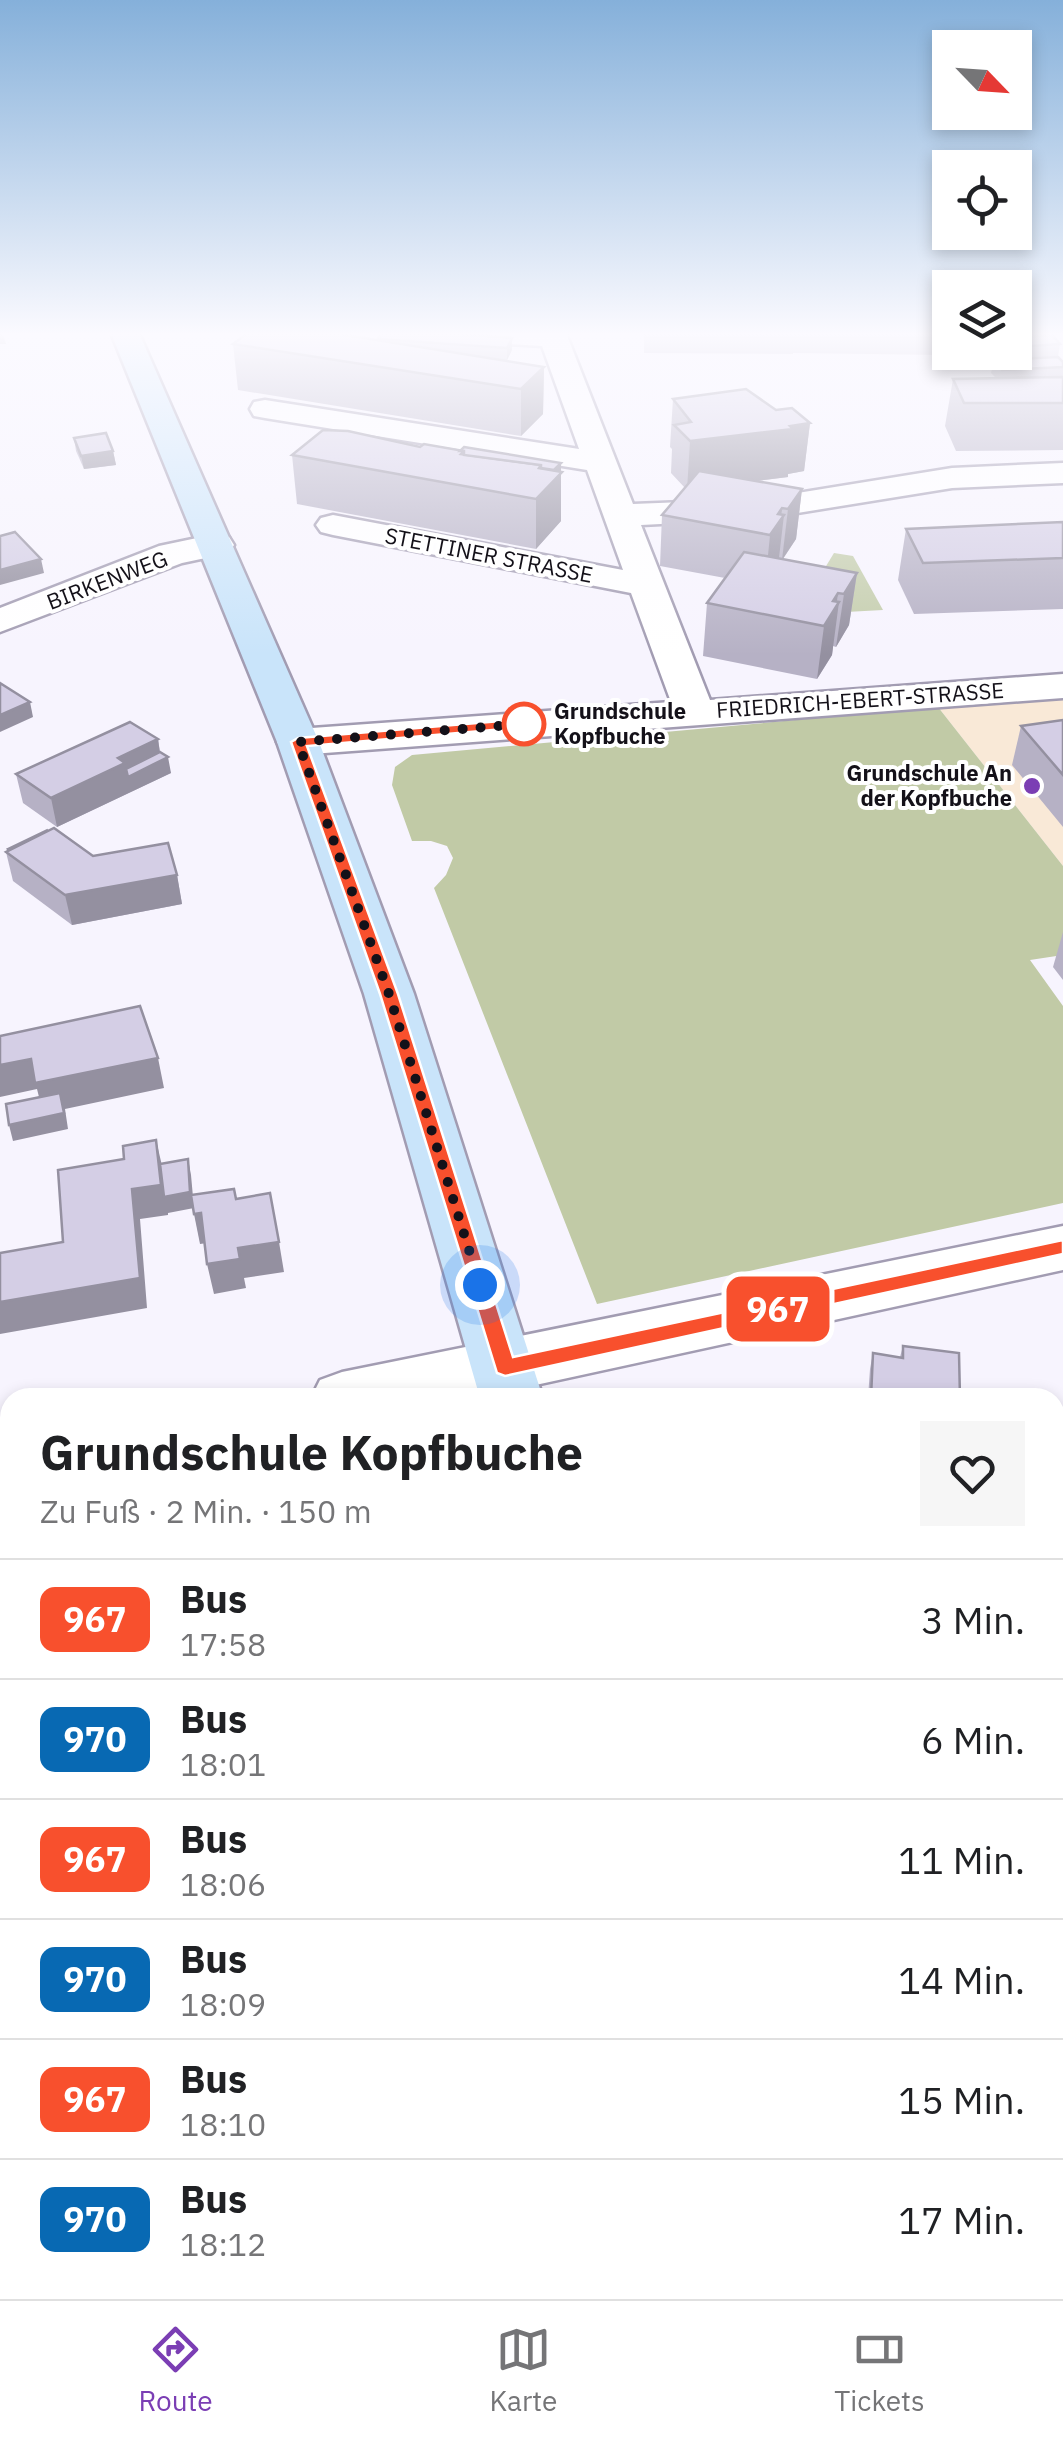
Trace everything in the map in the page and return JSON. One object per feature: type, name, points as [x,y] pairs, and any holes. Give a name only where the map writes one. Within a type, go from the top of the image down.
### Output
[{"type":"street","points":[[171,440],[298,742],[389,994],[508,1382]]},
{"type":"street","points":[[463,440],[601,462]]},
{"type":"street","points":[[593,440],[644,586],[694,711]]},
{"type":"street","points":[[622,515],[760,509],[952,478],[1063,473]]},
{"type":"street","name":"STETTINER STRASSE","points":[[333,525],[644,586]]},
{"type":"street","name":"BIRKENWEG","points":[[0,620],[172,554],[216,546]]},
{"type":"street","name":"FRIEDRICH-EBERT-STRASSE","points":[[298,742],[1063,686]]},
{"type":"street","points":[[446,1388],[508,1382],[1063,1248]]},
{"type":"shaded area","name":"Grundschule An der Kopfbuche","points":[[1063,698],[1063,866],[938,707]]},
{"type":"green space","points":[[834,553],[853,556],[883,610],[846,612],[809,594]]},
{"type":"green space","points":[[938,707],[1063,866],[1063,955],[1030,960],[1063,1006],[1063,1203],[597,1304],[434,888],[446,875],[453,858],[447,846],[412,841],[392,785],[395,767],[412,755]]},
{"type":"building","points":[[75,440],[109,440],[113,451],[81,456]]},
{"type":"building","points":[[310,440],[390,440],[541,465],[539,468],[562,472],[536,499],[292,455]]},
{"type":"building","points":[[464,447],[561,463],[554,470],[541,468],[464,455],[460,451]]},
{"type":"building","points":[[699,471],[802,489],[788,509],[782,508],[778,514],[784,515],[770,535],[662,515]]},
{"type":"building","points":[[1063,522],[1063,558],[923,563],[906,529]]},
{"type":"building","points":[[15,532],[41,559],[0,570],[0,536]]},
{"type":"building","points":[[744,552],[857,573],[844,594],[838,593],[833,601],[839,602],[824,626],[707,603]]},
{"type":"building","points":[[0,683],[30,702],[0,715]]},
{"type":"building","points":[[1063,720],[1063,775],[1021,726]]},
{"type":"building","points":[[130,722],[158,739],[118,758],[125,763],[51,798],[16,774]]},
{"type":"building","points":[[160,752],[168,757],[128,777],[126,769]]},
{"type":"building","points":[[54,828],[93,856],[168,843],[177,875],[65,895],[6,852]]},
{"type":"building","points":[[140,1006],[158,1058],[35,1083],[31,1059],[0,1065],[0,1036]]},
{"type":"building","points":[[60,1093],[64,1113],[9,1125],[6,1104]]},
{"type":"building","points":[[156,1140],[161,1185],[132,1189],[140,1278],[0,1302],[0,1253],[63,1242],[58,1170],[124,1159],[123,1146]]},
{"type":"building","points":[[188,1159],[190,1192],[164,1197],[160,1164]]},
{"type":"building","points":[[234,1189],[236,1199],[270,1193],[279,1242],[238,1248],[240,1259],[207,1264],[201,1213],[194,1214],[191,1195]]},
{"type":"building","points":[[903,1346],[959,1353],[960,1388],[871,1388],[873,1353],[903,1358]]},
{"type":"bus line","name":"967","points":[[524,724],[298,742],[389,994],[505,1367],[1063,1248]]},
{"type":"place","name":"Grundschule Kopfbuche","points":[[524,724]]},
{"type":"place","name":"Grundschule An der Kopfbuche","points":[[1032,786]]},
{"type":"route","points":[[480,1285],[389,994],[298,742],[524,724]]}]
